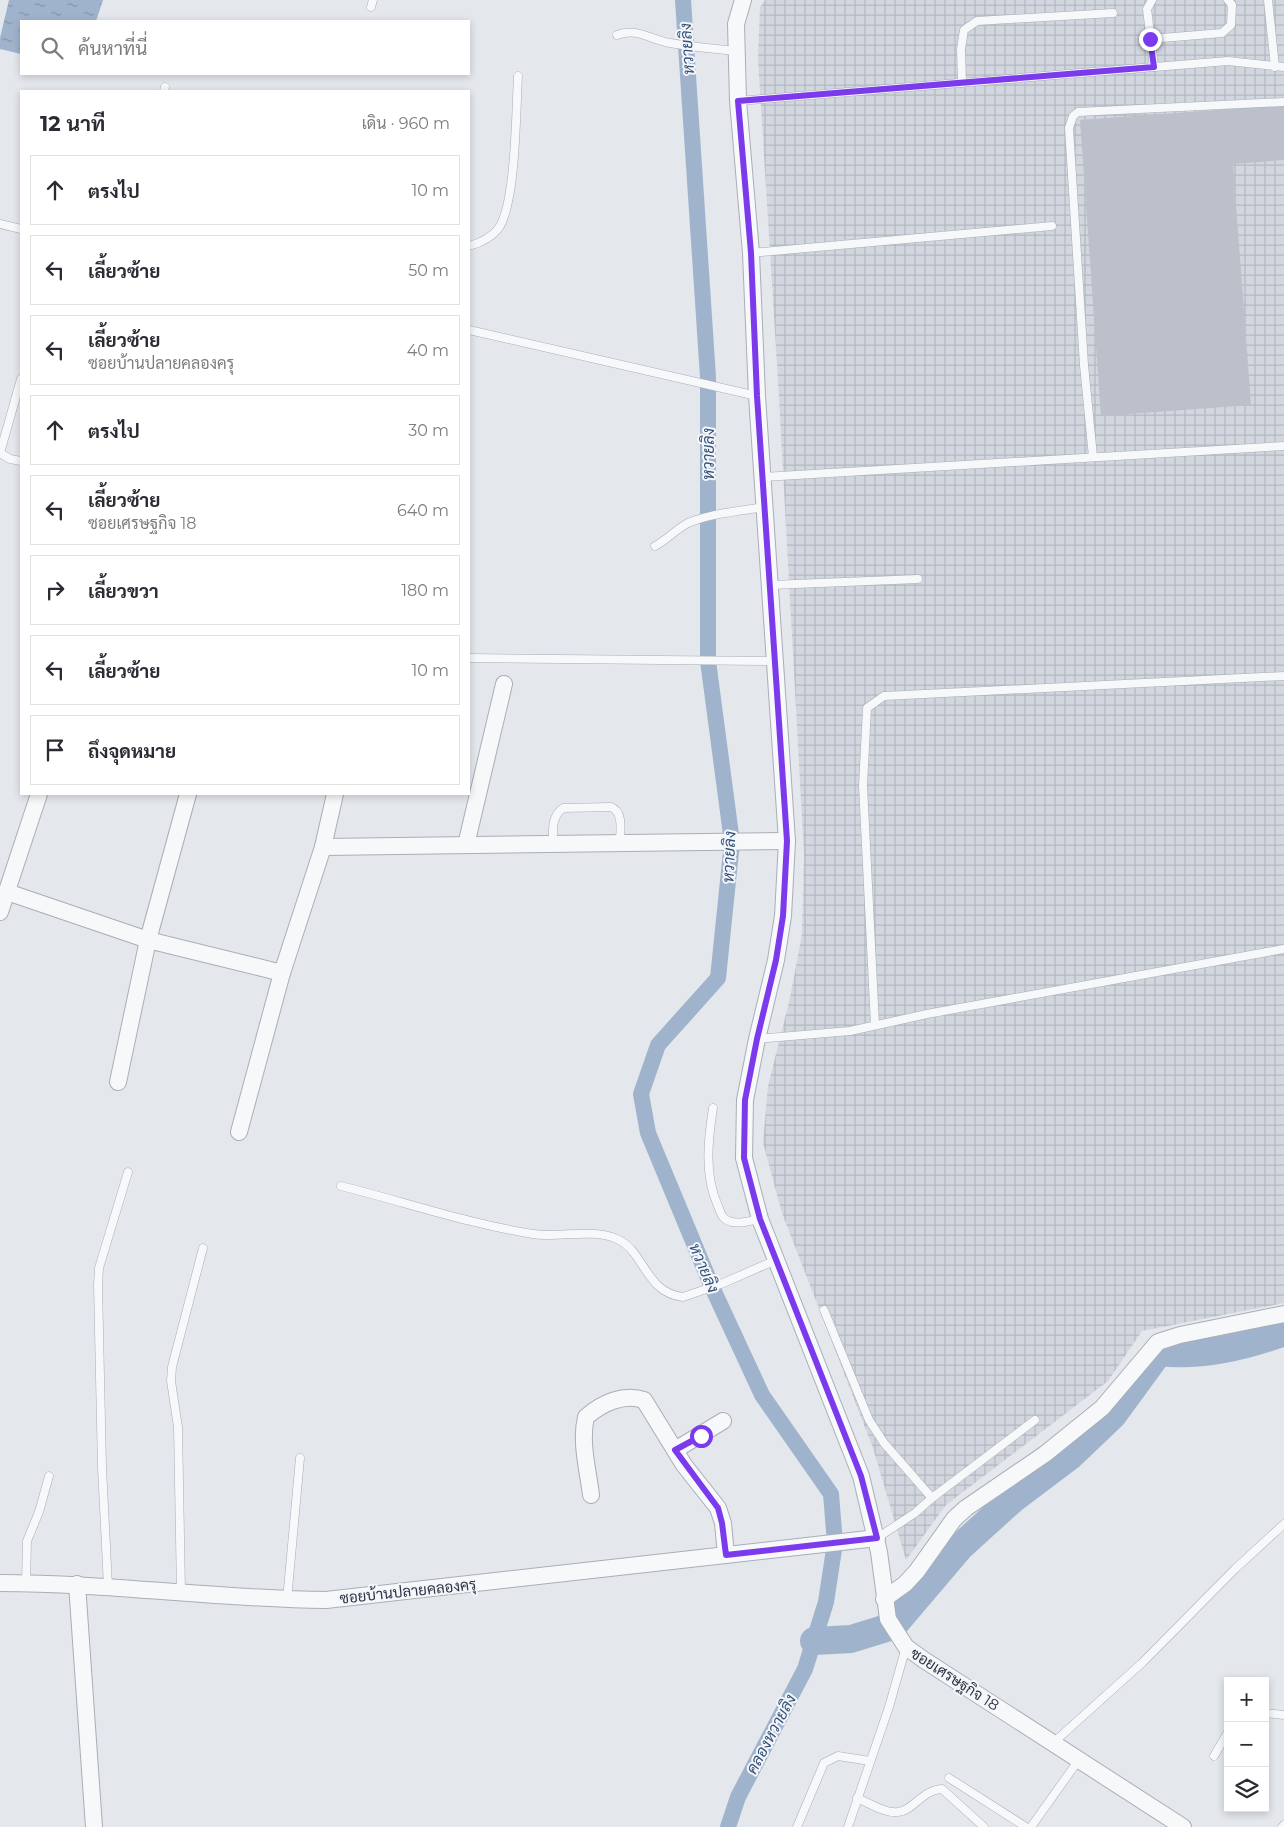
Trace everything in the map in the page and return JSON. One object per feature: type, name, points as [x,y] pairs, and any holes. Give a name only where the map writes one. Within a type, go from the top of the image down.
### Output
[{"type":"street","name":"ซอยเศรษฐกิจ 18","points":[[742,0],[736,24],[738,101],[751,253],[757,396],[766,507],[774,662],[787,841],[783,916],[778,951],[745,1100],[744,1158],[760,1219],[861,1476],[877,1538],[884,1599],[893,1629],[906,1647],[924,1660],[1183,1827]]},
{"type":"street","points":[[466,845],[504,684]]},
{"type":"street","points":[[0,912],[39,795]]},
{"type":"street","points":[[118,1082],[148,940],[188,795]]},
{"type":"street","points":[[239,1132],[282,974],[323,846],[335,795]]},
{"type":"street","points":[[323,846],[787,841]]},
{"type":"street","points":[[7,892],[148,940],[282,974]]},
{"type":"street","points":[[884,1599],[905,1584],[917,1571],[954,1519],[966,1508],[1045,1454],[1102,1408],[1158,1342],[1180,1335],[1284,1314]]},
{"type":"street","points":[[591,1495],[583,1428],[586,1417],[600,1406],[625,1397],[644,1400],[675,1450],[718,1508],[726,1555]]},
{"type":"street","points":[[675,1450],[723,1421]]},
{"type":"street","name":"ซอยบ้านปลายคลองครุ","points":[[0,1583],[77,1584],[287,1600],[358,1598],[877,1538]]},
{"type":"street","points":[[77,1584],[94,1827]]},
{"type":"lane","points":[[1152,0],[1146,9],[1154,67]]},
{"type":"lane","points":[[1150,39],[1222,33],[1231,25],[1232,5],[1228,0]]},
{"type":"lane","points":[[1268,0],[1275,67]]},
{"type":"lane","points":[[962,83],[961,49],[964,30],[977,21],[1113,13]]},
{"type":"lane","points":[[617,35],[625,32],[636,32],[667,43],[737,51]]},
{"type":"lane","points":[[738,101],[1228,61],[1284,68]]},
{"type":"lane","points":[[470,246],[482,243],[498,228],[509,203],[518,76]]},
{"type":"lane","points":[[1093,457],[1084,365],[1069,128],[1073,116],[1078,112],[1284,102]]},
{"type":"lane","points":[[0,224],[20,229]]},
{"type":"lane","points":[[751,253],[1052,226]]},
{"type":"lane","points":[[470,330],[757,396]]},
{"type":"lane","points":[[20,383],[0,454],[20,461]]},
{"type":"lane","points":[[763,477],[1284,446]]},
{"type":"lane","points":[[655,546],[667,540],[686,524],[721,514],[766,507]]},
{"type":"lane","points":[[771,585],[918,579]]},
{"type":"lane","points":[[470,658],[774,662]]},
{"type":"lane","points":[[875,1025],[862,786],[867,708],[884,696],[1284,676]]},
{"type":"lane","points":[[552,844],[554,819],[563,808],[611,807],[617,809],[619,814],[620,843]]},
{"type":"lane","points":[[757,1039],[850,1031],[1284,948]]},
{"type":"lane","points":[[713,1108],[707,1144],[714,1198],[723,1217],[737,1223],[760,1219]]},
{"type":"lane","points":[[108,1586],[102,1468],[98,1285],[100,1268],[128,1172]]},
{"type":"lane","points":[[341,1186],[506,1229],[536,1234],[605,1235],[618,1239],[630,1249],[652,1280],[670,1294],[683,1297],[721,1284],[776,1260]]},
{"type":"lane","points":[[181,1592],[178,1427],[171,1381],[172,1367],[203,1248]]},
{"type":"lane","points":[[824,1310],[869,1420],[884,1443],[932,1498]]},
{"type":"lane","points":[[877,1538],[915,1513],[1035,1420]]},
{"type":"lane","points":[[287,1600],[300,1458]]},
{"type":"lane","points":[[26,1583],[27,1540],[40,1507],[49,1476]]},
{"type":"lane","points":[[1053,1744],[1143,1662],[1235,1568],[1284,1524]]},
{"type":"lane","points":[[848,1827],[889,1707],[906,1647]]},
{"type":"lane","points":[[1269,1713],[1284,1715]]},
{"type":"lane","points":[[1214,1756],[1224,1739]]},
{"type":"lane","points":[[798,1827],[824,1762],[838,1756],[870,1761]]},
{"type":"lane","points":[[1031,1827],[1078,1761]]},
{"type":"lane","points":[[948,1778],[1026,1827]]},
{"type":"lane","points":[[858,1798],[897,1813],[904,1811],[933,1790],[942,1789],[984,1827]]},
{"type":"shaded area","points":[[765,0],[1284,0],[1284,1303],[1142,1331],[1108,1381],[946,1505],[906,1560],[873,1448],[782,1213],[763,1143],[768,1086],[790,998],[802,934],[804,855],[758,59],[760,7]]},
{"type":"water","points":[[9,0],[103,0],[96,20],[20,20],[20,54],[0,49],[0,38]]},
{"type":"building","points":[[1284,105],[1284,160],[1233,164],[1251,405],[1101,416],[1080,120]]},
{"type":"waterway","name":"หวายลิง","points":[[683,0],[708,377],[708,661],[732,842],[718,978],[658,1045],[641,1094],[648,1133],[712,1287],[762,1395],[831,1494],[835,1543],[826,1602],[805,1669],[738,1797],[728,1827]]},
{"type":"waterway","points":[[814,1641],[851,1639],[893,1626],[961,1546],[1013,1499],[1070,1456],[1113,1415],[1159,1352],[1191,1353],[1222,1350],[1284,1332]]},
{"type":"route","points":[[701,1436],[675,1450],[684,1465],[718,1508],[726,1555],[877,1538],[861,1476],[760,1219],[744,1158],[745,1100],[776,960],[783,916],[787,841],[774,662],[766,507],[757,396],[751,253],[738,101],[1154,67],[1150,39]]},
{"type":"water label","name":"คลองหวายลิง","points":[[771,1734]]}]
